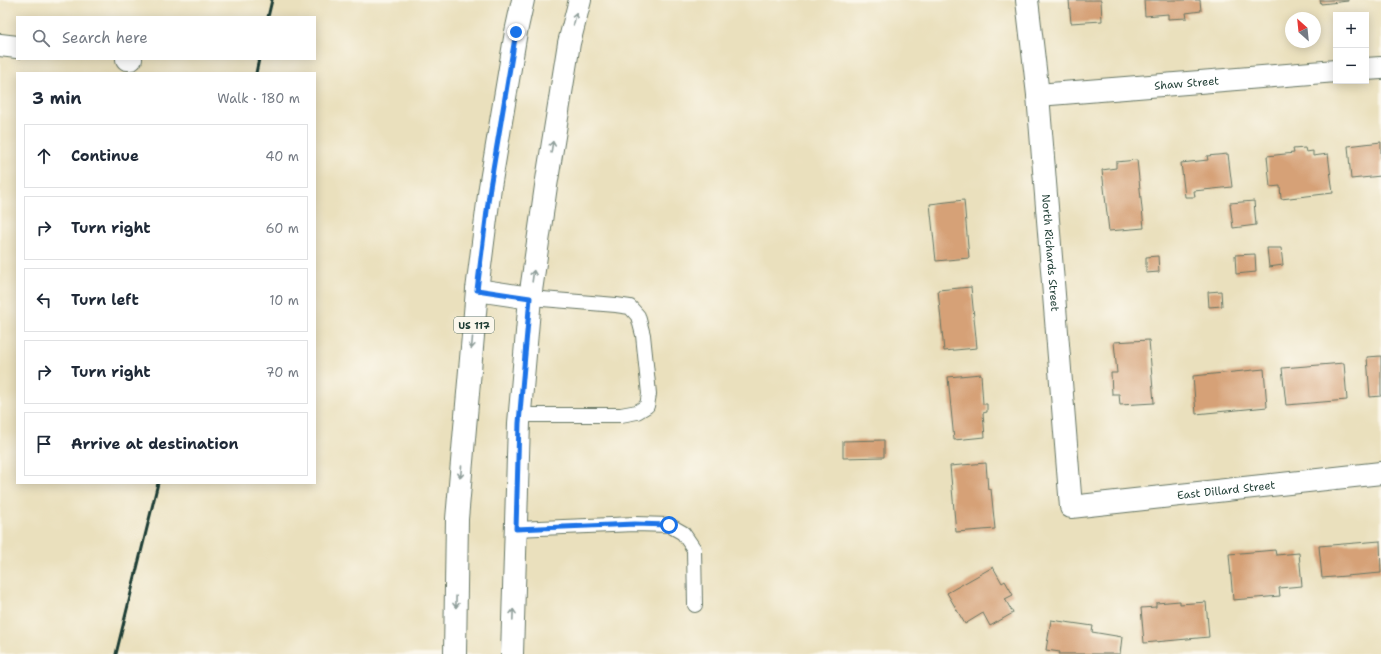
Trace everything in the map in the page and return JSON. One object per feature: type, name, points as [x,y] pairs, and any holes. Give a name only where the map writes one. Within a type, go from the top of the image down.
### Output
[{"type":"main road","name":"US 117","points":[[455,654],[457,519],[477,290],[490,187],[516,32],[523,0]]},
{"type":"main road","points":[[512,654],[520,415],[530,298],[569,43],[580,0]]},
{"type":"main road","name":"North Richards Street","points":[[1027,0],[1038,96],[1071,507]]},
{"type":"main road","points":[[0,45],[16,47]]},
{"type":"main road","points":[[1369,69],[1381,68]]},
{"type":"main road","name":"Shaw Street","points":[[1038,96],[1333,71]]},
{"type":"main road","points":[[477,290],[530,298]]},
{"type":"main road","name":"East Dillard Street","points":[[1071,507],[1381,473]]},
{"type":"lane","points":[[520,415],[621,415],[637,412],[647,406],[649,394],[643,335],[638,316],[630,308],[616,305],[530,298]]},
{"type":"lane","points":[[516,529],[635,524],[669,525],[684,533],[694,549],[695,605]]},
{"type":"building","points":[[1069,0],[1101,0],[1102,21],[1071,23]]},
{"type":"building","points":[[1144,0],[1200,0],[1201,11],[1186,13],[1187,18],[1168,19],[1168,14],[1145,16]]},
{"type":"building","points":[[1320,0],[1348,0],[1348,1],[1321,4]]},
{"type":"building","points":[[1381,142],[1381,176],[1351,179],[1348,146]]},
{"type":"building","points":[[1305,148],[1306,152],[1313,151],[1313,156],[1328,154],[1333,193],[1281,199],[1280,186],[1270,187],[1267,156],[1294,153],[1293,149]]},
{"type":"building","points":[[1228,154],[1232,187],[1194,191],[1195,197],[1185,197],[1181,163],[1208,160],[1207,156]]},
{"type":"building","points":[[1137,160],[1144,228],[1109,231],[1102,170],[1116,168],[1116,162]]},
{"type":"building","points":[[964,200],[969,258],[936,261],[930,204]]},
{"type":"building","points":[[1254,201],[1256,225],[1233,228],[1230,203]]},
{"type":"building","points":[[1267,248],[1281,248],[1283,265],[1269,267]]},
{"type":"building","points":[[1255,254],[1256,272],[1236,274],[1235,255]]},
{"type":"building","points":[[1158,256],[1159,272],[1146,273],[1146,257]]},
{"type":"building","points":[[971,287],[977,348],[944,351],[938,290]]},
{"type":"building","points":[[1221,291],[1222,306],[1209,307],[1208,292]]},
{"type":"building","points":[[1149,340],[1154,403],[1120,405],[1119,394],[1112,394],[1111,373],[1117,373],[1114,342]]},
{"type":"building","points":[[1381,356],[1381,396],[1370,397],[1367,357]]},
{"type":"building","points":[[1344,363],[1347,400],[1286,405],[1282,368]]},
{"type":"building","points":[[1264,369],[1267,407],[1196,414],[1193,376]]},
{"type":"building","points":[[981,374],[983,404],[987,404],[987,412],[983,413],[985,437],[954,440],[948,377]]},
{"type":"building","points":[[884,440],[884,457],[843,458],[843,441]]},
{"type":"building","points":[[986,463],[988,490],[991,489],[995,529],[956,532],[950,466]]},
{"type":"building","points":[[1380,541],[1381,573],[1322,578],[1319,546]]},
{"type":"building","points":[[1275,550],[1276,555],[1299,553],[1302,586],[1279,588],[1280,596],[1233,600],[1229,554]]},
{"type":"building","points":[[993,567],[1002,583],[1005,581],[1013,595],[1005,599],[1013,613],[990,626],[983,613],[965,624],[947,593]]},
{"type":"building","points":[[1180,601],[1180,604],[1206,602],[1209,637],[1144,643],[1141,608],[1156,607],[1156,603]]},
{"type":"building","points":[[1051,620],[1093,626],[1092,632],[1122,637],[1120,654],[1059,654],[1060,652],[1046,650]]},
{"type":"railway","points":[[268,16],[272,0]]},
{"type":"railway","points":[[256,72],[259,60]]},
{"type":"railway","points":[[116,654],[158,484]]},
{"type":"route","points":[[516,32],[490,187],[477,290],[530,298],[519,423],[516,529],[635,524],[669,525]]}]
